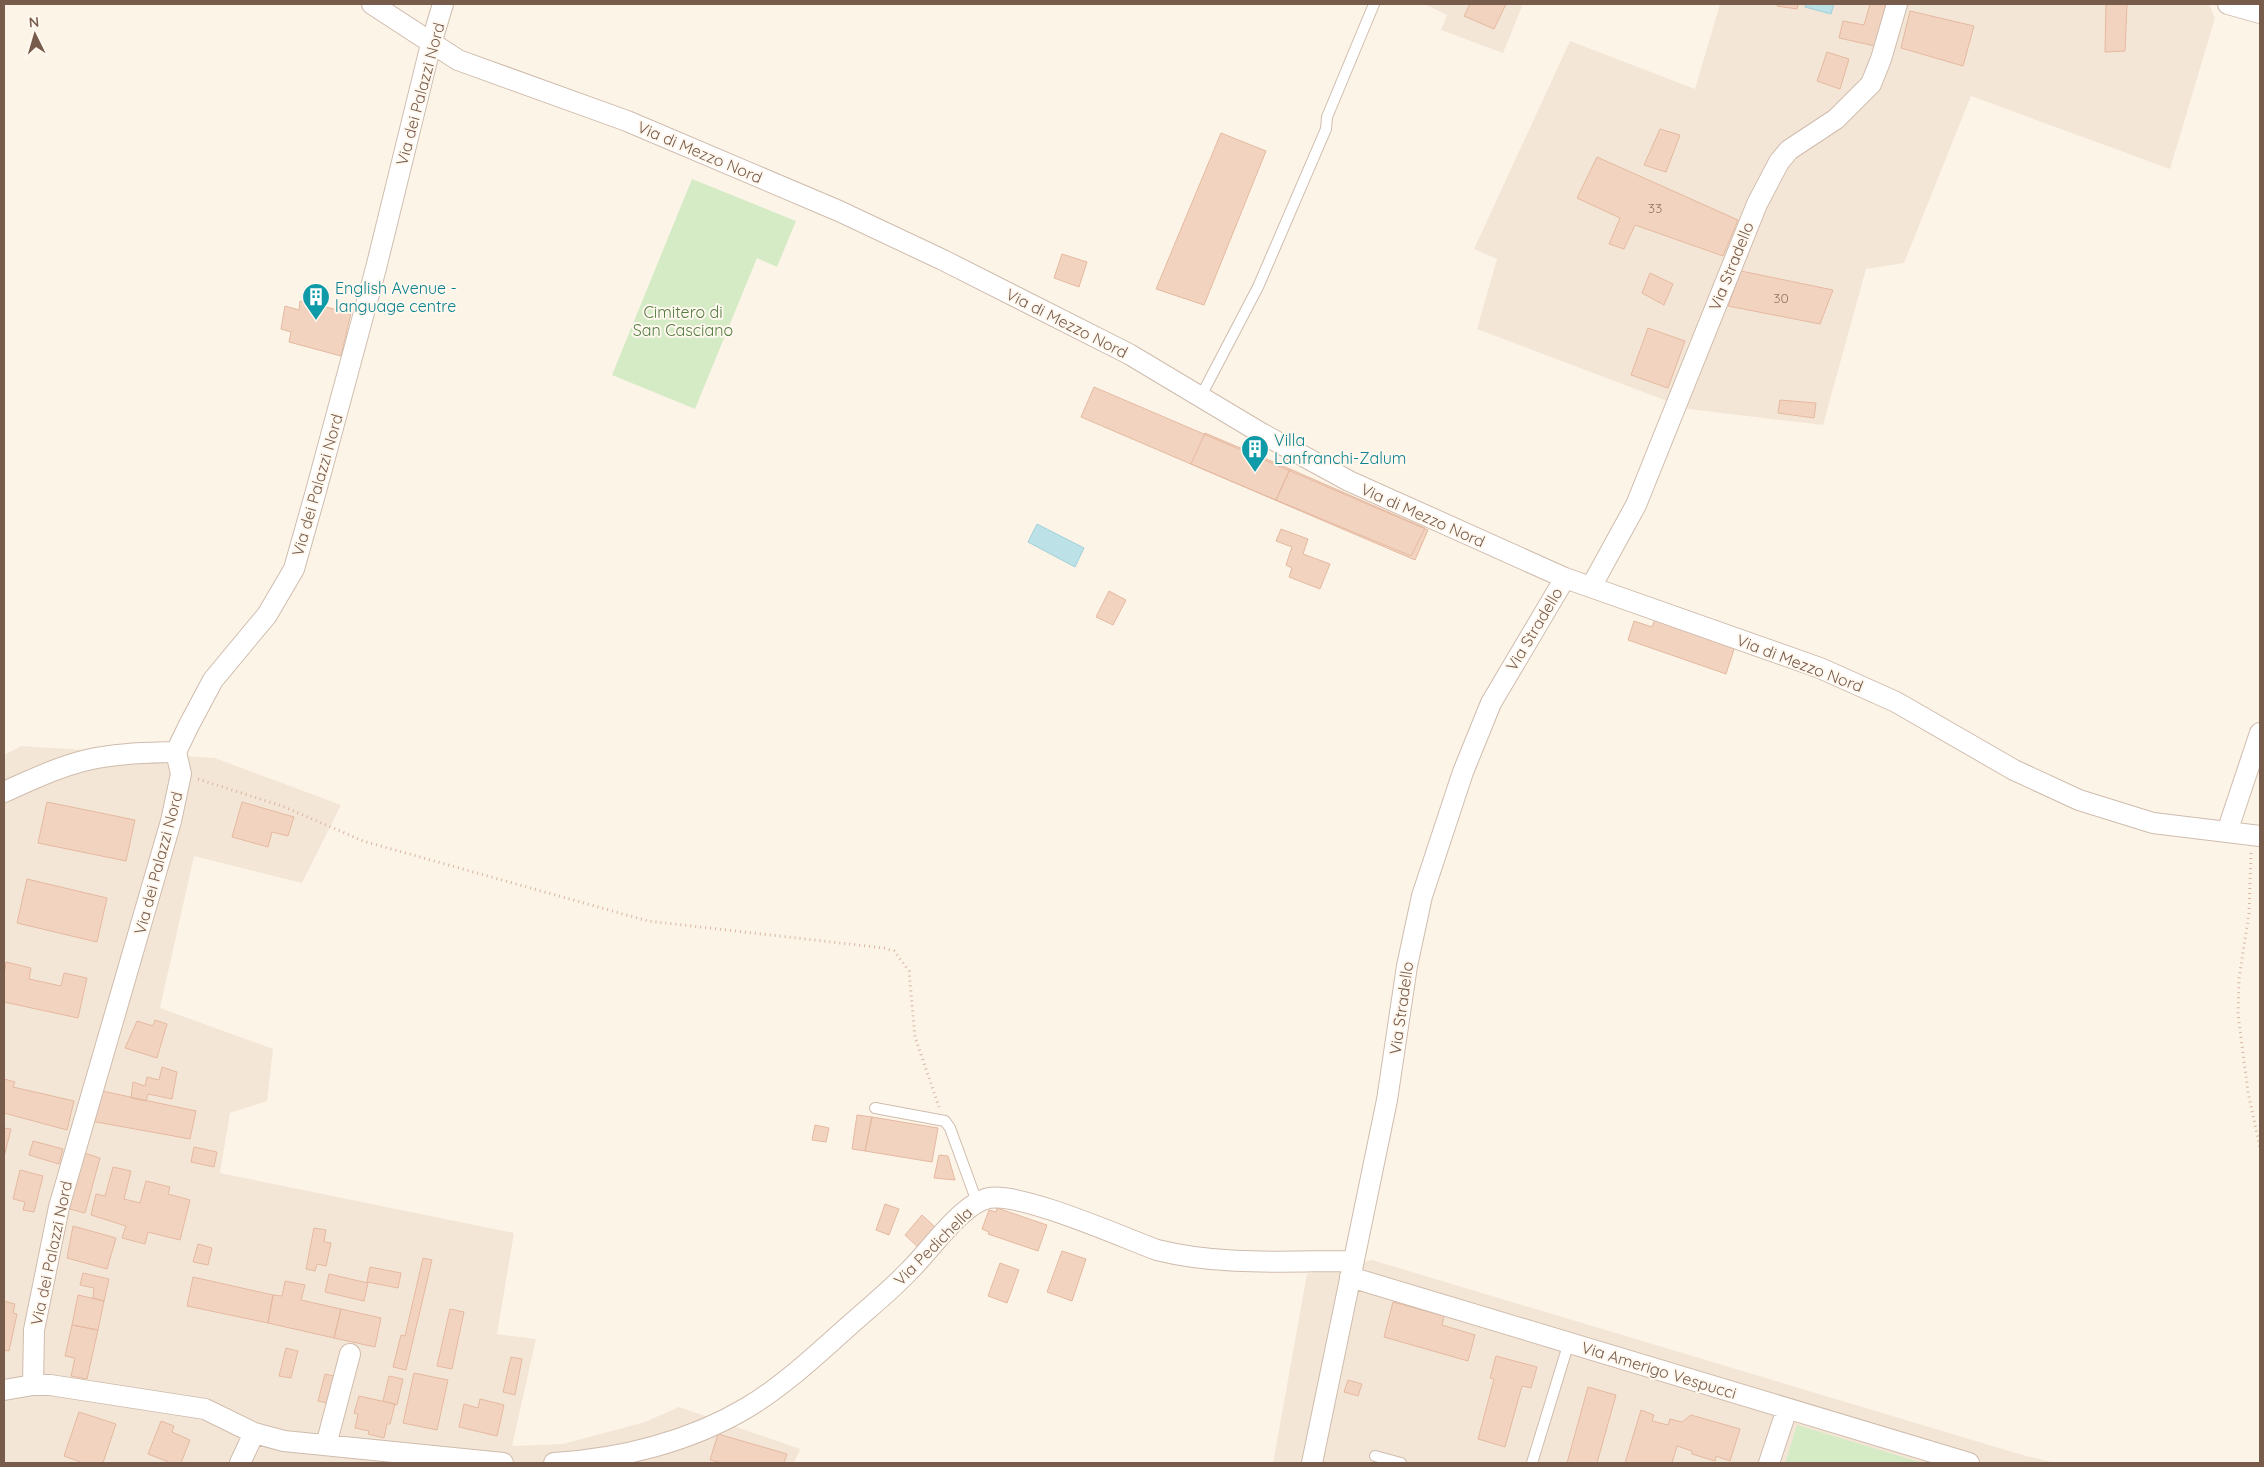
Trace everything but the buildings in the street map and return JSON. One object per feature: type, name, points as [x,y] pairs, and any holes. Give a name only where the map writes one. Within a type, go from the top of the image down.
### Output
[{"type":"street","name":"Via di Mezzo Nord","points":[[372,4],[431,44],[471,66],[627,121],[848,215],[1090,333],[1348,481],[1565,578],[1820,668],[1856,683],[1896,702],[2014,770],[2079,800],[2153,823],[2256,835]]},
{"type":"street","name":"Via dei Palazzi Nord","points":[[32,1385],[34,1330],[59,1207],[171,821],[181,774],[176,752],[206,691],[223,666],[267,615],[294,569],[373,277],[431,44],[443,4]]},
{"type":"street","name":"Via Stradello","points":[[1591,587],[1636,505],[1757,204],[1779,162],[1790,150],[1836,119],[1871,84],[1881,59],[1897,4]]},
{"type":"street","points":[[2228,4],[2260,13]]},
{"type":"street","name":"Via Stradello","points":[[1312,1463],[1387,1100],[1407,966],[1422,896],[1463,772],[1491,703],[1565,578]]},
{"type":"street","points":[[2227,832],[2260,733]]},
{"type":"street","points":[[4,792],[69,765],[88,760],[134,754],[176,752]]},
{"type":"street","name":"Via Pedichella","points":[[554,1463],[616,1456],[669,1442],[746,1408],[823,1349],[909,1272],[963,1214],[977,1202],[997,1197],[1025,1202],[1157,1250],[1179,1256],[1351,1269]]},
{"type":"street","name":"Via Amerigo Vespucci","points":[[1351,1269],[1569,1342],[1969,1463]]},
{"type":"street","points":[[326,1445],[350,1354]]},
{"type":"street","points":[[4,1390],[32,1385],[50,1385],[205,1409],[254,1433],[284,1441],[326,1445],[373,1456],[503,1463]]},
{"type":"street","points":[[1769,1463],[1787,1409]]},
{"type":"street","points":[[240,1463],[254,1433]]},
{"type":"lane","points":[[1201,396],[1258,287],[1326,130],[1327,117],[1374,4]]},
{"type":"lane","points":[[875,1108],[944,1121],[950,1128],[977,1202]]},
{"type":"lane","points":[[1532,1463],[1569,1342]]},
{"type":"lane","points":[[1375,1456],[1401,1463]]},
{"type":"path","points":[[181,774],[282,806],[363,841],[648,921],[884,948],[894,951],[909,971],[915,1037],[944,1121]]},
{"type":"path","points":[[2256,835],[2249,913],[2238,979],[2238,1014],[2248,1092],[2260,1148]]},
{"type":"shaded area","points":[[1424,4],[1523,4],[1503,53],[1441,30],[1447,15]]},
{"type":"shaded area","points":[[1720,4],[2209,4],[2215,18],[2170,169],[1971,96],[1904,263],[1866,269],[1823,425],[1688,409],[1477,329],[1497,259],[1474,249],[1570,41],[1695,89]]},
{"type":"shaded area","points":[[21,746],[215,758],[341,805],[302,883],[194,856],[160,1008],[273,1049],[267,1101],[230,1113],[220,1173],[514,1233],[497,1334],[536,1339],[512,1446],[563,1444],[645,1422],[679,1407],[800,1449],[794,1463],[4,1463],[4,755]]},
{"type":"shaded area","points":[[1372,1260],[2019,1454],[2056,1463],[1273,1463],[1307,1274]]},
{"type":"green space","name":"Cimitero di San Casciano","points":[[692,179],[796,221],[777,267],[757,258],[695,409],[612,375]]},
{"type":"green space","points":[[1797,1425],[1923,1463],[1785,1463]]},
{"type":"water","points":[[1806,4],[1834,4],[1831,14],[1805,7]]},
{"type":"water","points":[[1037,524],[1084,548],[1075,567],[1028,542]]},
{"type":"place","name":"English Avenue - language centre","points":[[316,321]]},
{"type":"place","name":"Villa Lanfranchi-Zalum","points":[[1255,473]]}]
